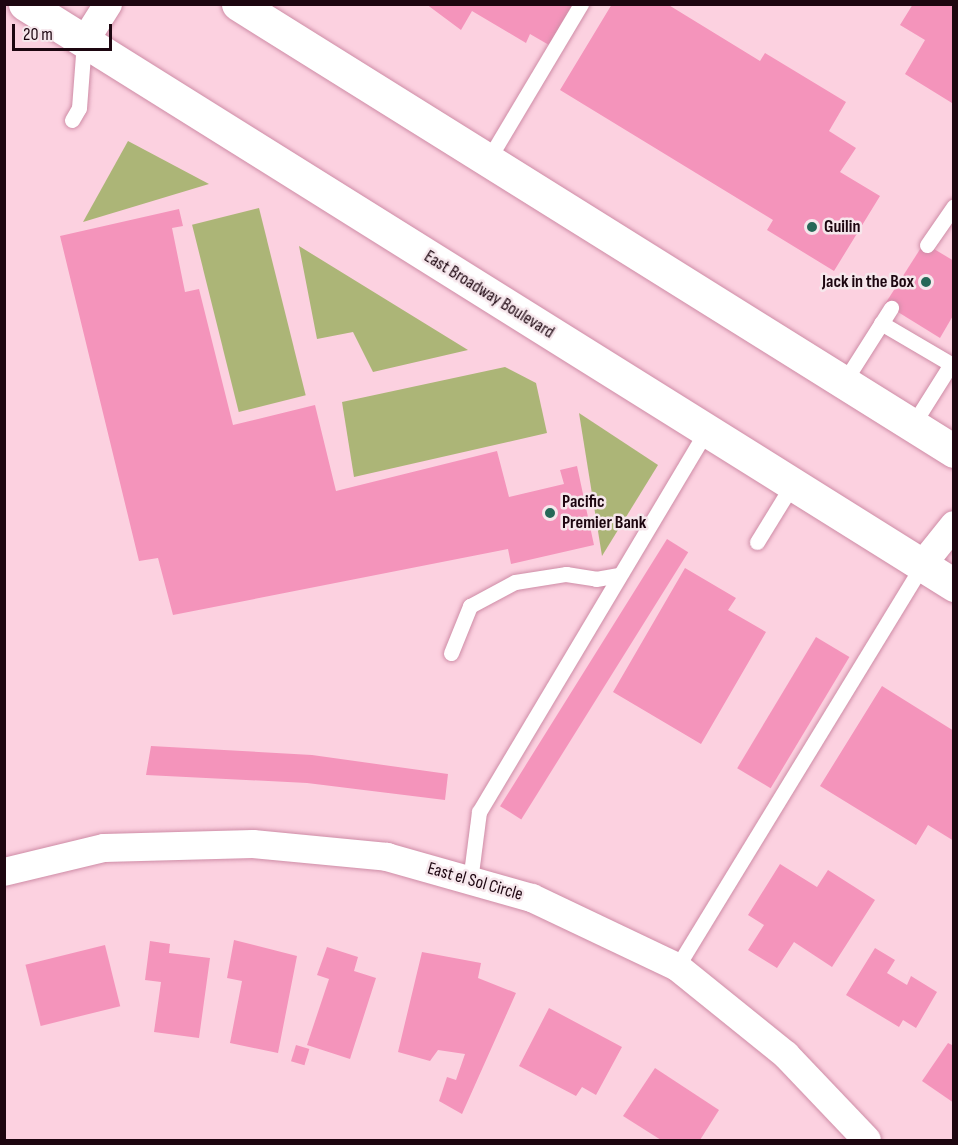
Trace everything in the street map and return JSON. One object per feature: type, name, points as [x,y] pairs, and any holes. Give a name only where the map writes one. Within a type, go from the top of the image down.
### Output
[{"type":"main road","name":"East Broadway Boulevard","points":[[25,4],[954,585]]},
{"type":"main road","points":[[238,4],[954,451]]},
{"type":"street","points":[[84,42],[108,4]]},
{"type":"street","points":[[922,565],[954,525]]},
{"type":"street","name":"East el Sol Circle","points":[[4,872],[104,848],[253,844],[387,857],[532,898],[677,968],[786,1055],[867,1140]]},
{"type":"lane","points":[[488,160],[581,4]]},
{"type":"lane","points":[[72,120],[79,108],[84,42]]},
{"type":"lane","points":[[927,245],[954,206]]},
{"type":"lane","points":[[844,382],[891,308]]},
{"type":"lane","points":[[881,323],[951,364],[912,426]]},
{"type":"lane","points":[[471,881],[479,812],[563,666],[706,431]]},
{"type":"lane","points":[[757,543],[792,485]]},
{"type":"lane","points":[[677,968],[922,565]]},
{"type":"lane","points":[[451,653],[470,606],[515,582],[566,574],[596,579],[619,575]]},
{"type":"green space","points":[[128,141],[209,184],[83,222]]},
{"type":"green space","points":[[259,208],[306,395],[239,412],[192,225]]},
{"type":"green space","points":[[299,246],[468,350],[373,372],[353,332],[317,339]]},
{"type":"green space","points":[[505,367],[536,383],[547,433],[354,477],[342,402]]},
{"type":"green space","points":[[579,413],[658,465],[602,556]]},
{"type":"building","points":[[426,4],[573,4],[549,45],[530,34],[526,43],[472,11],[461,30]]},
{"type":"building","points":[[612,4],[667,4],[760,61],[765,53],[846,102],[829,131],[856,148],[840,172],[880,196],[834,271],[767,230],[773,220],[560,90]]},
{"type":"building","points":[[913,4],[954,4],[952,103],[905,74],[925,40],[900,25]]},
{"type":"building","points":[[179,209],[183,226],[172,228],[185,292],[199,289],[233,425],[315,405],[336,491],[497,451],[509,497],[564,484],[560,470],[577,466],[594,545],[511,564],[508,549],[173,615],[158,558],[139,561],[60,236]]},
{"type":"building","name":"Jack in the Box","points":[[924,243],[954,261],[954,314],[940,338],[885,304]]},
{"type":"building","points":[[667,539],[688,552],[521,819],[500,806]]},
{"type":"building","points":[[685,568],[736,598],[728,610],[766,632],[701,744],[613,692]]},
{"type":"building","points":[[816,637],[849,657],[771,788],[737,768]]},
{"type":"building","points":[[882,686],[954,731],[954,841],[928,825],[916,845],[820,786]]},
{"type":"building","points":[[151,746],[312,755],[448,774],[445,800],[307,783],[146,775]]},
{"type":"building","points":[[780,864],[817,887],[828,870],[875,900],[832,967],[794,942],[777,968],[748,950],[764,925],[748,915]]},
{"type":"building","points":[[234,940],[297,956],[278,1053],[230,1043],[242,981],[227,978]]},
{"type":"building","points":[[150,941],[170,944],[169,953],[210,958],[199,1038],[154,1032],[161,982],[145,980]]},
{"type":"building","points":[[105,945],[120,1006],[41,1026],[25,965]]},
{"type":"building","points":[[327,947],[358,957],[354,971],[376,978],[350,1059],[307,1045],[329,979],[317,975]]},
{"type":"building","points":[[875,948],[895,960],[887,973],[907,985],[911,976],[937,992],[916,1028],[903,1020],[899,1027],[846,995]]},
{"type":"building","points":[[422,952],[481,963],[478,978],[516,993],[462,1114],[439,1101],[447,1077],[456,1080],[465,1054],[438,1050],[430,1061],[398,1052]]},
{"type":"building","points":[[549,1008],[622,1047],[596,1095],[582,1087],[576,1096],[519,1066]]},
{"type":"building","points":[[948,1043],[954,1046],[954,1103],[922,1081]]},
{"type":"building","points":[[296,1045],[309,1049],[304,1065],[291,1061]]},
{"type":"building","points":[[655,1068],[719,1110],[700,1140],[661,1140],[623,1116]]},
{"type":"place","name":"Guilin","points":[[812,227]]},
{"type":"place","name":"Jack in the Box","points":[[926,282]]},
{"type":"place","name":"Pacific Premier Bank","points":[[550,513]]}]
